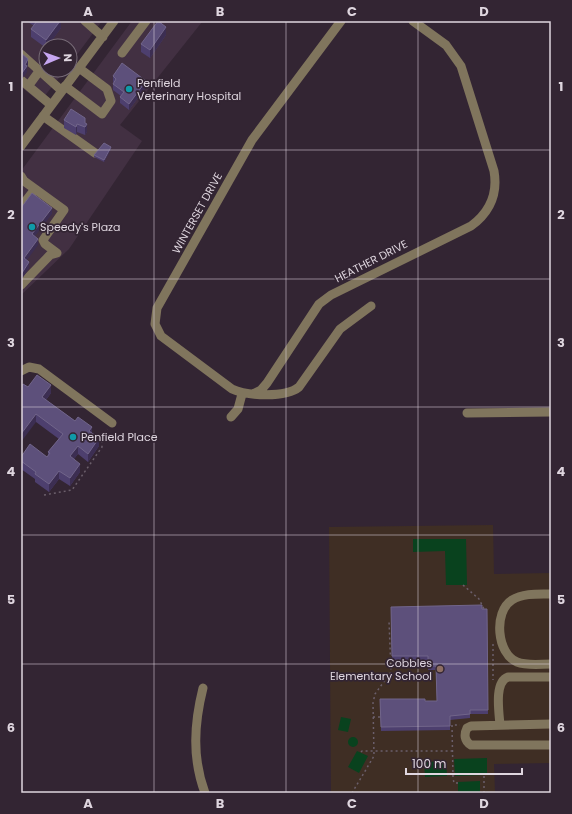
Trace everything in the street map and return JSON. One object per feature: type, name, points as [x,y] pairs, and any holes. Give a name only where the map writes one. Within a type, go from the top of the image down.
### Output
[{"type":"street","points":[[85,21],[103,36]]},
{"type":"street","points":[[21,146],[114,21]]},
{"type":"street","points":[[122,52],[146,21]]},
{"type":"street","name":"WINTERSET DRIVE","points":[[245,394],[232,389],[161,336],[156,330],[155,316],[157,308],[252,140],[340,21]]},
{"type":"street","name":"HEATHER DRIVE","points":[[245,394],[261,390],[267,383],[319,304],[331,295],[471,226],[483,216],[491,204],[496,186],[494,171],[461,66],[446,45],[413,21]]},
{"type":"street","points":[[21,54],[38,68]]},
{"type":"street","points":[[51,78],[102,114],[111,101],[107,89],[79,68]]},
{"type":"street","points":[[29,85],[38,73]]},
{"type":"street","points":[[21,80],[29,85],[51,105]]},
{"type":"street","points":[[43,116],[95,153]]},
{"type":"street","points":[[21,176],[34,189],[64,210],[43,240],[57,252],[50,255],[21,285]]},
{"type":"street","points":[[21,207],[34,189]]},
{"type":"street","points":[[231,416],[238,409],[245,394],[275,394],[295,391],[311,373],[340,329],[372,306]]},
{"type":"street","points":[[21,370],[29,367],[39,369],[112,423]]},
{"type":"street","points":[[467,413],[551,412]]},
{"type":"street","points":[[551,594],[531,594],[511,601],[502,614],[500,634],[502,646],[510,658],[517,662],[527,664],[551,664]]},
{"type":"street","points":[[500,725],[499,686],[502,679],[508,677],[551,677]]},
{"type":"street","points":[[203,688],[197,714],[195,738],[199,777],[205,793]]},
{"type":"street","points":[[551,724],[469,726],[466,732],[468,744],[475,746],[551,745]]},
{"type":"path","points":[[44,495],[72,490],[102,447],[104,434],[112,423]]},
{"type":"path","points":[[463,585],[479,599],[484,606],[485,613]]},
{"type":"path","points":[[352,793],[374,756],[373,717],[376,694],[391,672],[389,622]]},
{"type":"path","points":[[493,639],[493,684]]},
{"type":"path","points":[[373,717],[380,717]]},
{"type":"path","points":[[458,783],[453,781],[452,725],[460,725]]},
{"type":"path","points":[[360,752],[362,750],[452,751]]},
{"type":"path","points":[[484,776],[484,793]]},
{"type":"shaded area","points":[[21,21],[102,21],[78,53],[78,38],[38,38],[38,78],[59,78],[40,102],[21,87]]},
{"type":"shaded area","points":[[132,21],[205,21],[202,22],[120,125],[142,141],[69,249],[21,295],[21,171]]},
{"type":"shaded area","name":"Cobbles Elementary School","points":[[493,525],[494,574],[551,573],[551,763],[494,764],[495,793],[331,793],[329,527]]},
{"type":"green space","points":[[413,539],[466,539],[467,585],[446,585],[445,551],[413,552]]},
{"type":"green space","points":[[341,717],[351,719],[348,732],[338,730]]},
{"type":"green space","points":[[351,737],[355,737],[357,738],[357,746],[351,747],[348,744],[348,740]]},
{"type":"green space","points":[[357,751],[368,756],[359,773],[348,767]]},
{"type":"green space","points":[[487,758],[487,775],[455,776],[454,759]]},
{"type":"green space","points":[[446,761],[447,776],[425,777],[424,762]]},
{"type":"green space","points":[[480,781],[480,793],[458,793],[458,782]]},
{"type":"building","points":[[37,21],[60,21],[47,38],[43,38],[31,29]]},
{"type":"building","points":[[158,21],[166,27],[150,50],[141,44]]},
{"type":"building","points":[[21,53],[28,59],[25,65],[27,66],[22,73],[21,72]]},
{"type":"building","name":"Penfield Veterinary Hospital","points":[[122,63],[146,81],[129,104],[120,97],[124,92],[113,84],[116,79],[113,76]]},
{"type":"building","points":[[71,109],[85,118],[85,123],[87,124],[85,127],[77,124],[76,127],[64,120]]},
{"type":"building","points":[[104,143],[111,147],[104,160],[94,155]]},
{"type":"building","name":"Speedy's Plaza","points":[[32,193],[52,208],[32,234],[38,239],[24,258],[29,262],[22,273],[21,208]]},
{"type":"building","name":"Penfield Place","points":[[37,375],[51,385],[42,397],[75,421],[78,417],[92,427],[89,431],[99,438],[88,454],[78,446],[70,456],[80,464],[70,478],[59,471],[49,484],[21,461],[21,457],[30,444],[47,457],[50,453],[48,452],[63,434],[36,414],[21,434],[21,387],[23,384],[28,387]]},
{"type":"building","name":"Cobbles Elementary School","points":[[482,605],[482,609],[487,609],[488,710],[470,710],[470,714],[450,716],[450,726],[381,727],[380,699],[425,699],[425,701],[437,701],[436,666],[428,666],[428,656],[392,656],[391,607]]},
{"type":"place","name":"Penfield Veterinary Hospital","points":[[129,89]]},
{"type":"place","name":"Speedy's Plaza","points":[[32,227]]},
{"type":"place","name":"Penfield Place","points":[[73,437]]},
{"type":"place","name":"Cobbles Elementary School","points":[[440,669]]}]
